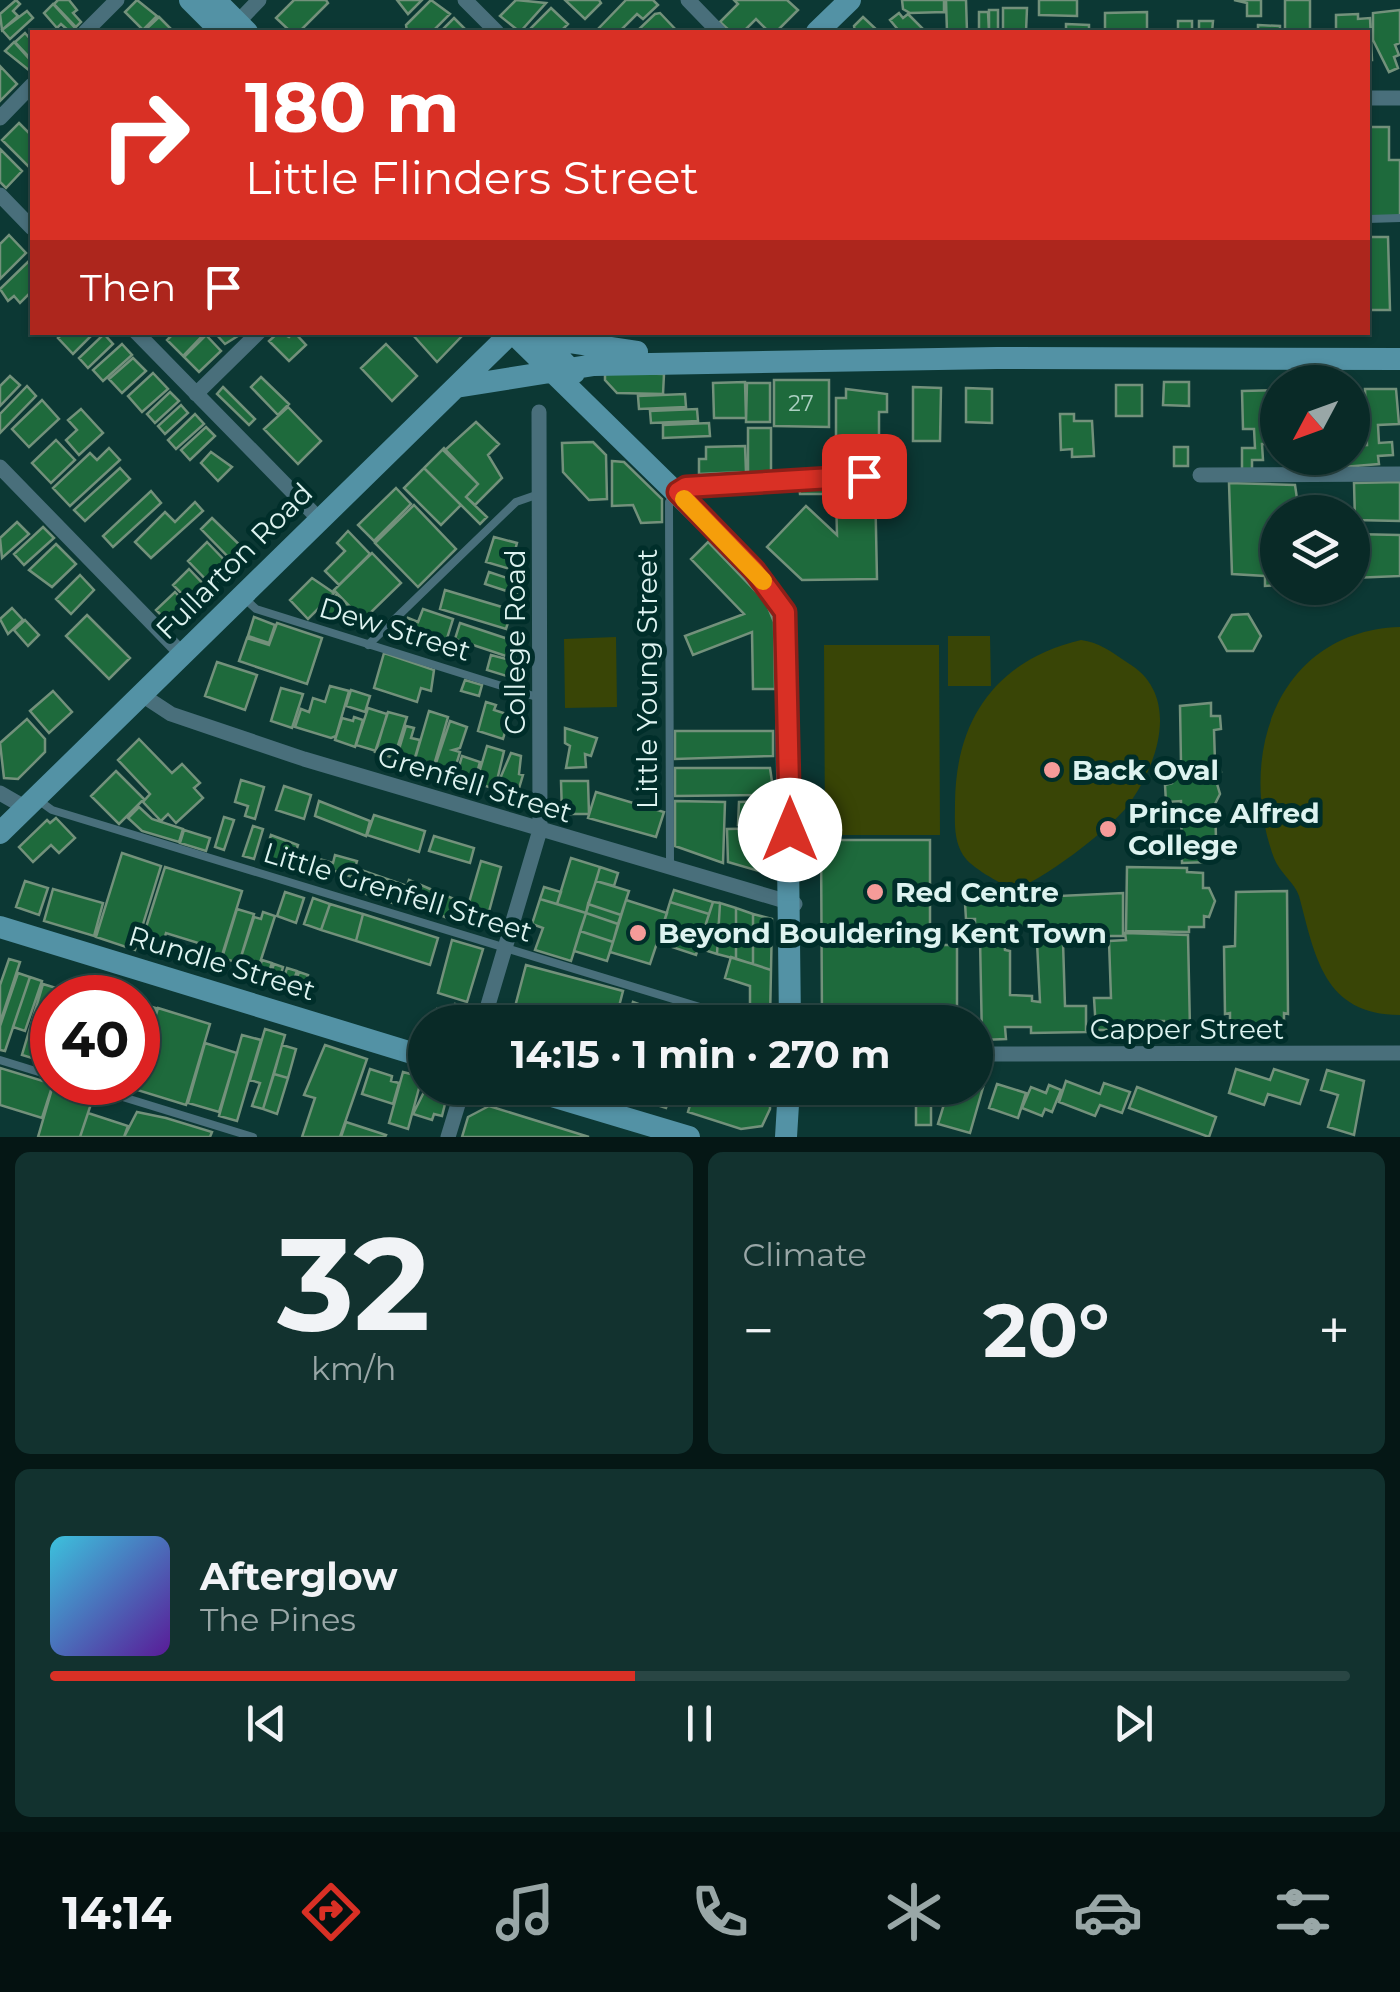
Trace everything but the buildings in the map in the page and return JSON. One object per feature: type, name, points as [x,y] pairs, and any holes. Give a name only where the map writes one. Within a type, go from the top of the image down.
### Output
[{"type":"main road","points":[[190,0],[233,30]]},
{"type":"main road","points":[[215,0],[233,30]]},
{"type":"main road","points":[[819,30],[850,0]]},
{"type":"main road","name":"Fullarton Road","points":[[0,833],[510,335]]},
{"type":"main road","points":[[515,335],[572,369]]},
{"type":"main road","points":[[537,335],[682,490],[774,576],[797,612],[791,1005]]},
{"type":"main road","points":[[559,336],[616,351],[830,361]]},
{"type":"main road","points":[[456,387],[572,369],[830,361],[1400,359]]},
{"type":"main road","points":[[794,904],[799,1005]]},
{"type":"main road","name":"Rundle Street","points":[[0,927],[408,1052]]},
{"type":"main road","points":[[582,1105],[688,1137]]},
{"type":"main road","points":[[786,1137],[788,1105]]},
{"type":"main road","points":[[800,1105],[800,1137]]},
{"type":"street","points":[[87,30],[117,0]]},
{"type":"street","points":[[233,30],[259,0]]},
{"type":"street","points":[[465,0],[495,30]]},
{"type":"street","points":[[688,0],[718,30]]},
{"type":"street","points":[[0,118],[30,87]]},
{"type":"street","points":[[1370,98],[1400,98]]},
{"type":"street","points":[[0,195],[30,226]]},
{"type":"street","points":[[139,335],[319,519]]},
{"type":"street","points":[[196,394],[256,335]]},
{"type":"street","name":"College Road","points":[[487,1005],[540,830],[539,412]]},
{"type":"street","points":[[0,467],[182,654]]},
{"type":"street","points":[[1200,474],[1400,474]]},
{"type":"street","name":"Grenfell Street","points":[[142,695],[171,714],[670,870],[794,904]]},
{"type":"street","points":[[0,793],[31,804]]},
{"type":"street","name":"Capper Street","points":[[993,1054],[1400,1054]]},
{"type":"street","points":[[448,1137],[458,1105]]},
{"type":"lane","points":[[1370,219],[1400,218]]},
{"type":"lane","points":[[682,490],[864,476]]},
{"type":"lane","name":"Little Young Street","points":[[670,870],[668,502],[682,490]]},
{"type":"lane","points":[[368,644],[516,502],[539,494]]},
{"type":"lane","name":"Dew Street","points":[[241,596],[256,609],[540,698]]},
{"type":"lane","name":"Little Grenfell Street","points":[[31,804],[693,1005]]},
{"type":"lane","points":[[0,1060],[30,1069]]},
{"type":"lane","points":[[149,1105],[253,1137]]},
{"type":"green space","points":[[1400,627],[1400,1015],[1354,1005],[1327,978],[1297,891],[1274,858],[1264,819],[1260,779],[1265,741],[1277,705],[1296,675],[1324,650],[1358,634]]},
{"type":"green space","points":[[948,636],[990,636],[991,686],[948,686]]},
{"type":"green space","points":[[616,637],[617,707],[565,708],[564,639]]},
{"type":"green space","name":"Back Oval","points":[[1081,640],[1106,648],[1144,676],[1159,710],[1156,749],[1140,787],[1120,814],[1058,866],[1013,890],[972,865],[958,842],[955,802],[963,744],[973,719],[1004,678],[1052,649]]},
{"type":"green space","points":[[824,645],[939,645],[940,835],[825,835]]},
{"type":"slow traffic","points":[[684,499],[763,581]]},
{"type":"place","name":"Back Oval","points":[[1052,770]]},
{"type":"place","name":"Prince Alfred College","points":[[1108,829]]},
{"type":"place","name":"Red Centre","points":[[875,892]]},
{"type":"place","name":"Beyond Bouldering Kent Town","points":[[638,933]]},
{"type":"route","points":[[790,830],[785,612],[754,570],[678,492],[686,487],[864,476]]}]
